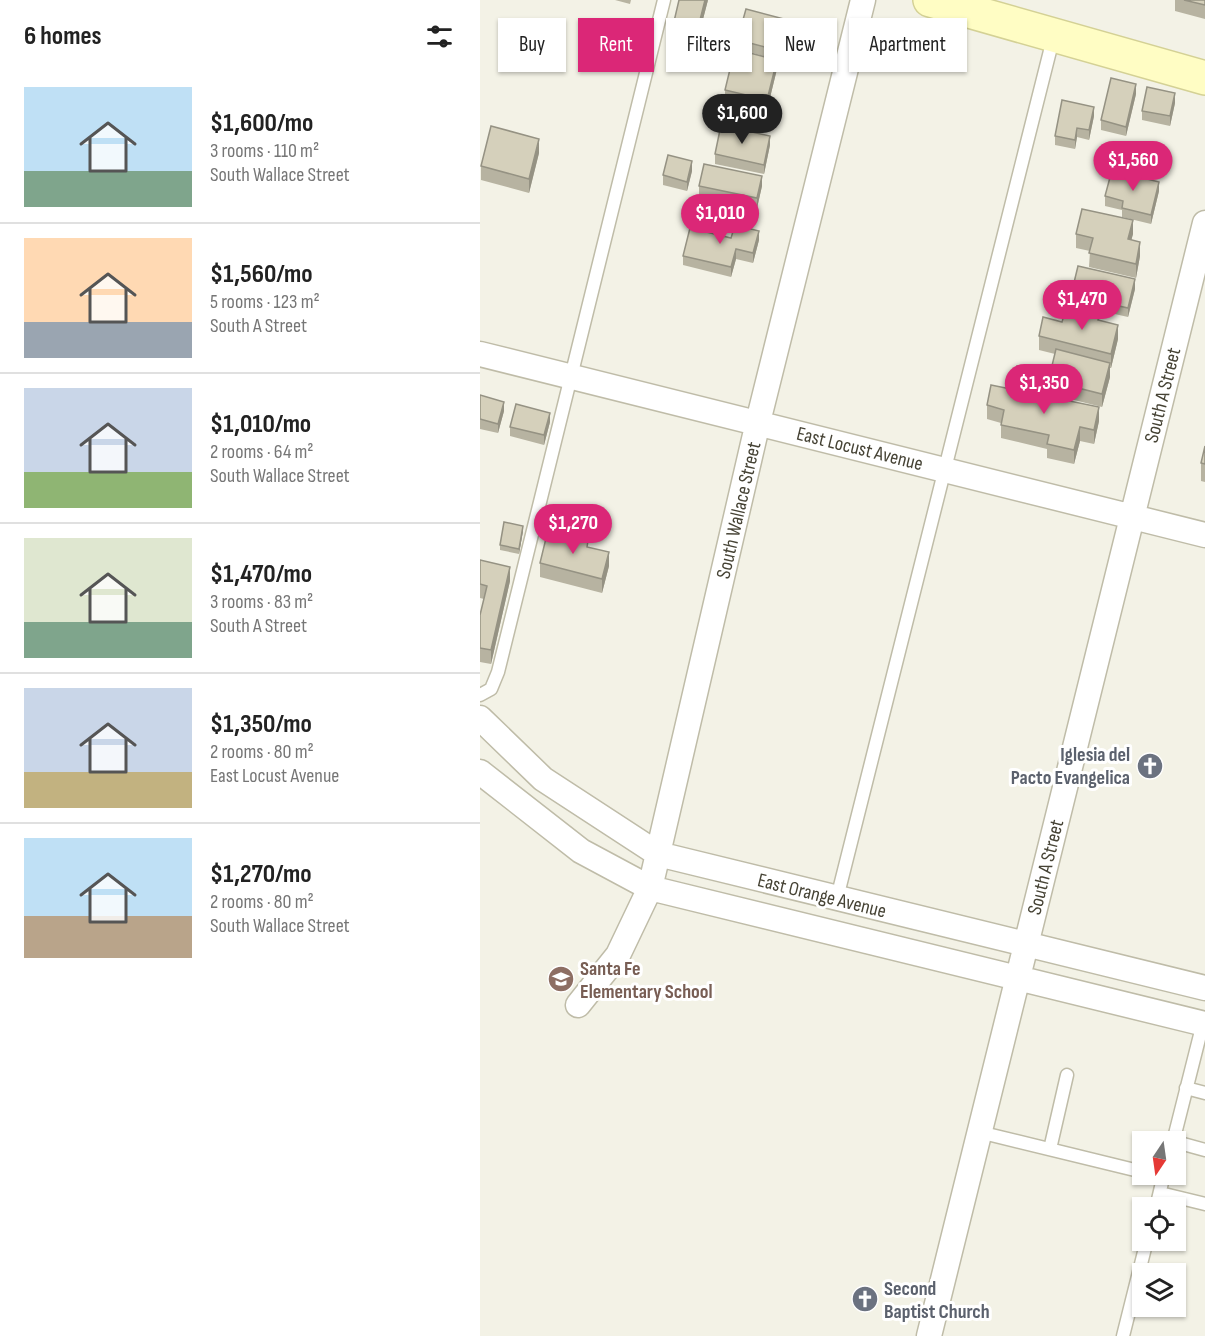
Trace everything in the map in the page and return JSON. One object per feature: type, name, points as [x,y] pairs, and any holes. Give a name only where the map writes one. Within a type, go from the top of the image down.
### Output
[{"type":"street","name":"South Wallace Street","points":[[578,1005],[618,955],[650,888],[758,422],[863,0]]},
{"type":"street","points":[[930,0],[1205,78]]},
{"type":"street","name":"South A Street","points":[[928,1336],[1205,223]]},
{"type":"street","name":"East Locust Avenue","points":[[480,354],[1205,535]]},
{"type":"street","name":"East Orange Avenue","points":[[480,718],[543,779],[658,854],[1205,988]]},
{"type":"street","name":"East Orange Avenue","points":[[480,772],[581,851],[650,888],[1204,1023]]},
{"type":"lane","points":[[480,695],[491,689],[498,672],[664,0]]},
{"type":"lane","points":[[837,898],[1054,34]]},
{"type":"lane","points":[[1176,1131],[1204,1023]]},
{"type":"lane","points":[[1050,1149],[1067,1075]]},
{"type":"lane","points":[[1186,1088],[1205,1093]]},
{"type":"lane","points":[[979,1132],[1132,1169]]},
{"type":"lane","points":[[1186,1145],[1205,1150]]},
{"type":"lane","points":[[1159,1197],[1160,1185]]},
{"type":"lane","points":[[1160,1193],[1205,1204]]},
{"type":"lane","points":[[1123,1336],[1144,1251]]},
{"type":"building","points":[[679,0],[705,0],[700,18],[675,18]]},
{"type":"building","points":[[1184,0],[1205,0],[1205,5]]},
{"type":"building","points":[[746,9],[780,18],[764,18],[764,47],[752,44],[752,18],[744,18]]},
{"type":"building","points":[[752,54],[764,57],[764,72],[774,72],[767,100],[725,90],[729,72],[752,72]]},
{"type":"building","points":[[1111,78],[1136,84],[1126,127],[1101,120]]},
{"type":"building","points":[[1147,87],[1175,93],[1170,116],[1142,111]]},
{"type":"building","points":[[1062,100],[1094,107],[1089,130],[1077,128],[1075,140],[1055,136]]},
{"type":"building","points":[[721,125],[770,136],[764,165],[715,154]]},
{"type":"building","points":[[491,126],[539,139],[529,179],[481,166]]},
{"type":"building","points":[[668,155],[692,161],[687,182],[663,175]]},
{"type":"building","points":[[704,164],[762,176],[757,198],[699,186]]},
{"type":"building","points":[[1112,170],[1159,182],[1151,215],[1122,208],[1123,201],[1105,196]]},
{"type":"building","points":[[1082,209],[1133,220],[1128,239],[1140,242],[1136,264],[1089,253],[1093,238],[1076,234]]},
{"type":"building","points":[[735,225],[759,231],[753,253],[736,249],[731,267],[683,256],[690,228],[731,238]]},
{"type":"building","points":[[1078,266],[1135,279],[1128,308],[1071,295]]},
{"type":"building","points":[[1084,307],[1101,311],[1098,320],[1118,325],[1111,354],[1039,336],[1043,317],[1062,322],[1065,311],[1082,316]]},
{"type":"building","points":[[1056,349],[1110,363],[1102,394],[1066,385],[1064,395],[1012,382],[1017,366],[1050,374]]},
{"type":"building","points":[[991,385],[1099,407],[1094,430],[1080,427],[1074,450],[1047,444],[1049,435],[1001,425],[1004,410],[987,405]]},
{"type":"building","points":[[480,395],[504,402],[498,424],[480,419]]},
{"type":"building","points":[[516,404],[550,413],[544,435],[510,427]]},
{"type":"building","points":[[1205,446],[1205,464],[1201,463]]},
{"type":"building","points":[[504,522],[523,526],[519,549],[500,545]]},
{"type":"building","points":[[548,530],[588,541],[587,547],[609,552],[602,579],[540,563]]},
{"type":"building","points":[[480,560],[510,567],[491,650],[480,648],[480,615],[487,586],[480,584]]},
{"type":"place","name":"Iglesia del Pacto Evangelica","points":[[1150,766]]},
{"type":"place","name":"Santa Fe Elementary School","points":[[561,979]]},
{"type":"place","name":"Second Baptist Church","points":[[865,1299]]}]
